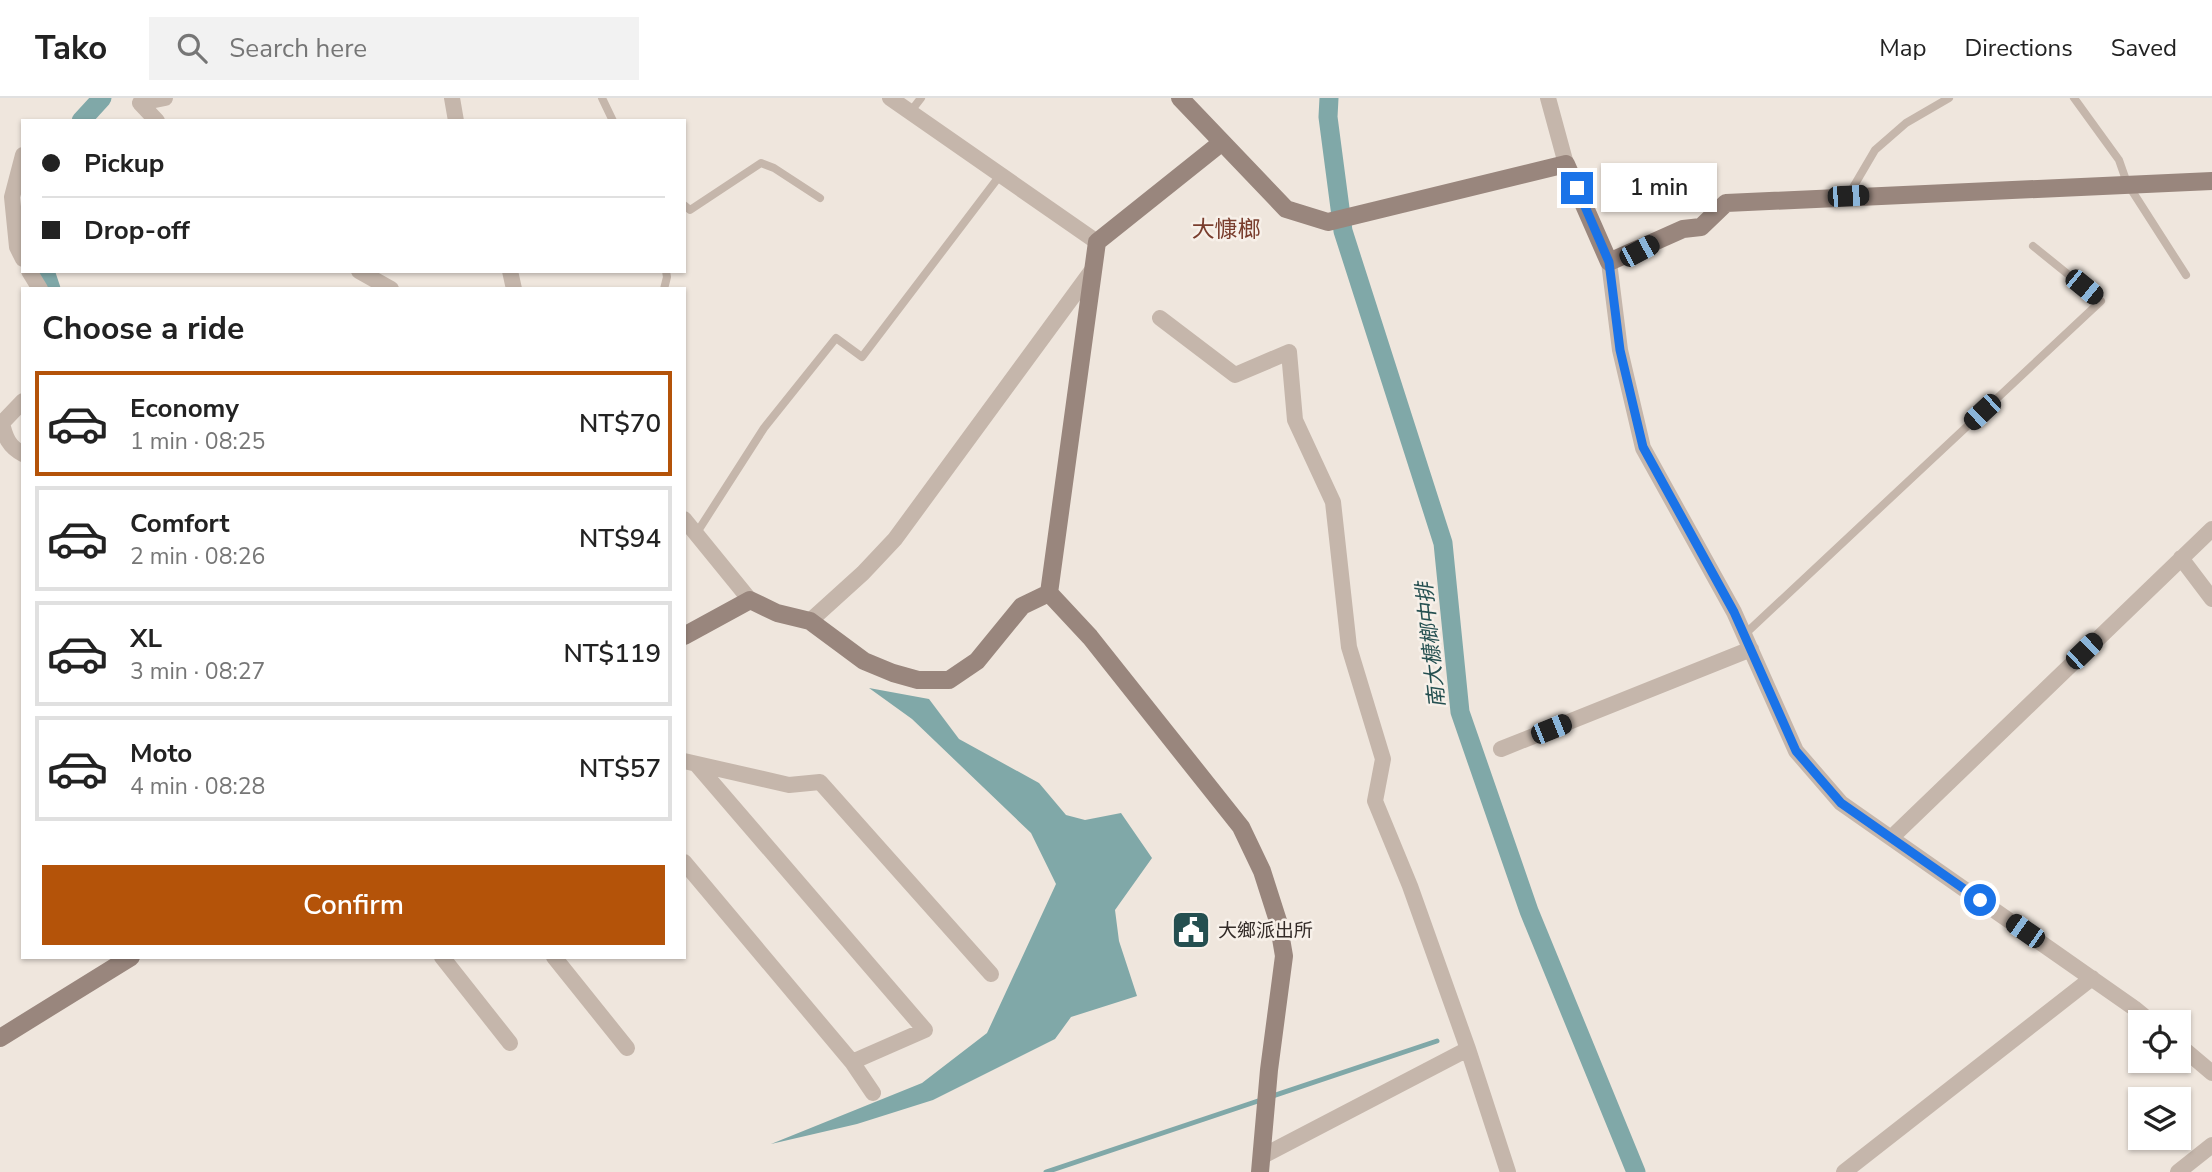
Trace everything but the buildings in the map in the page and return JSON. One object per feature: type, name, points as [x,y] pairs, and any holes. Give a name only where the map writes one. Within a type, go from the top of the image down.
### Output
[{"type":"street","points":[[139,101],[165,98]]},
{"type":"street","points":[[452,98],[456,119]]},
{"type":"street","points":[[890,98],[916,104],[1001,174],[1097,242]]},
{"type":"street","points":[[1180,98],[1220,143],[1286,209],[1328,222],[1566,164]]},
{"type":"street","points":[[1548,98],[1566,164],[1609,262],[1620,350],[1643,447],[1747,642],[1796,751],[1841,803],[2135,1010]]},
{"type":"street","points":[[139,101],[155,119]]},
{"type":"street","points":[[1049,593],[1097,242],[1220,143]]},
{"type":"street","points":[[21,163],[12,197],[17,247],[21,255]]},
{"type":"street","points":[[1609,262],[1683,229],[1701,227],[1726,203],[2212,181]]},
{"type":"street","points":[[810,621],[863,573],[895,539],[1093,269]]},
{"type":"street","points":[[362,273],[387,287]]},
{"type":"street","points":[[1160,318],[1235,375],[1289,352],[1295,421],[1333,502],[1349,647],[1383,759],[1375,801],[1410,886],[1508,1172]]},
{"type":"street","points":[[21,403],[2,423],[5,438],[21,453]]},
{"type":"street","points":[[686,522],[750,600],[777,613],[810,621],[864,661],[918,680],[949,680],[977,661],[1022,607],[1049,593]]},
{"type":"street","points":[[1891,838],[2212,529]]},
{"type":"street","points":[[2181,558],[2212,599]]},
{"type":"street","points":[[1049,593],[1090,637],[1241,827],[1262,871],[1278,921],[1284,956],[1269,1070],[1261,1164]]},
{"type":"street","points":[[686,635],[750,600]]},
{"type":"street","points":[[1501,749],[1747,642]]},
{"type":"street","points":[[690,763],[789,785],[820,782],[991,974]]},
{"type":"street","points":[[690,763],[925,1030],[852,1062]]},
{"type":"street","points":[[686,864],[852,1062],[873,1093]]},
{"type":"street","points":[[0,1038],[128,959]]},
{"type":"street","points":[[444,959],[510,1043]]},
{"type":"street","points":[[556,959],[627,1048]]},
{"type":"street","points":[[1844,1172],[2092,978]]},
{"type":"street","points":[[1261,1164],[1468,1049]]},
{"type":"street","points":[[2191,1055],[2212,1073]]},
{"type":"street","points":[[2178,1172],[2212,1145]]},
{"type":"lane","points":[[602,98],[612,119]]},
{"type":"lane","points":[[1848,196],[1875,150],[1906,123],[1949,98]]},
{"type":"lane","points":[[2074,98],[2119,160],[2127,183],[2186,275]]},
{"type":"lane","points":[[686,207],[690,210],[761,163],[774,168],[820,198]]},
{"type":"lane","points":[[696,534],[764,428],[836,338],[862,357],[1001,174]]},
{"type":"lane","points":[[1747,642],[2101,301],[2033,246]]},
{"type":"water","points":[[869,688],[929,699],[959,739],[1039,783],[1066,815],[1085,820],[1121,813],[1152,858],[1115,910],[1119,941],[1137,996],[1071,1017],[1055,1039],[933,1100],[857,1124],[771,1144],[922,1083],[987,1033],[1056,884],[1031,833],[912,719]]},
{"type":"waterway","name":"南大槺榔中排","points":[[83,119],[102,98]]},
{"type":"waterway","name":"南大槺榔中排","points":[[1329,98],[1328,117],[1343,231],[1443,543],[1460,712],[1529,911],[1636,1172]]},
{"type":"waterway","name":"南大槺榔中排","points":[[46,273],[50,287]]},
{"type":"waterway","points":[[1270,1097],[1437,1041]]},
{"type":"waterway","points":[[1046,1172],[1261,1100]]},
{"type":"place","name":"大鄉派出所","points":[[1191,930]]},
{"type":"district","name":"大慷榔","points":[[1226,229]]},
{"type":"route","points":[[1577,188],[1609,262],[1620,350],[1643,447],[1734,612],[1796,751],[1841,803],[1980,900]]}]
